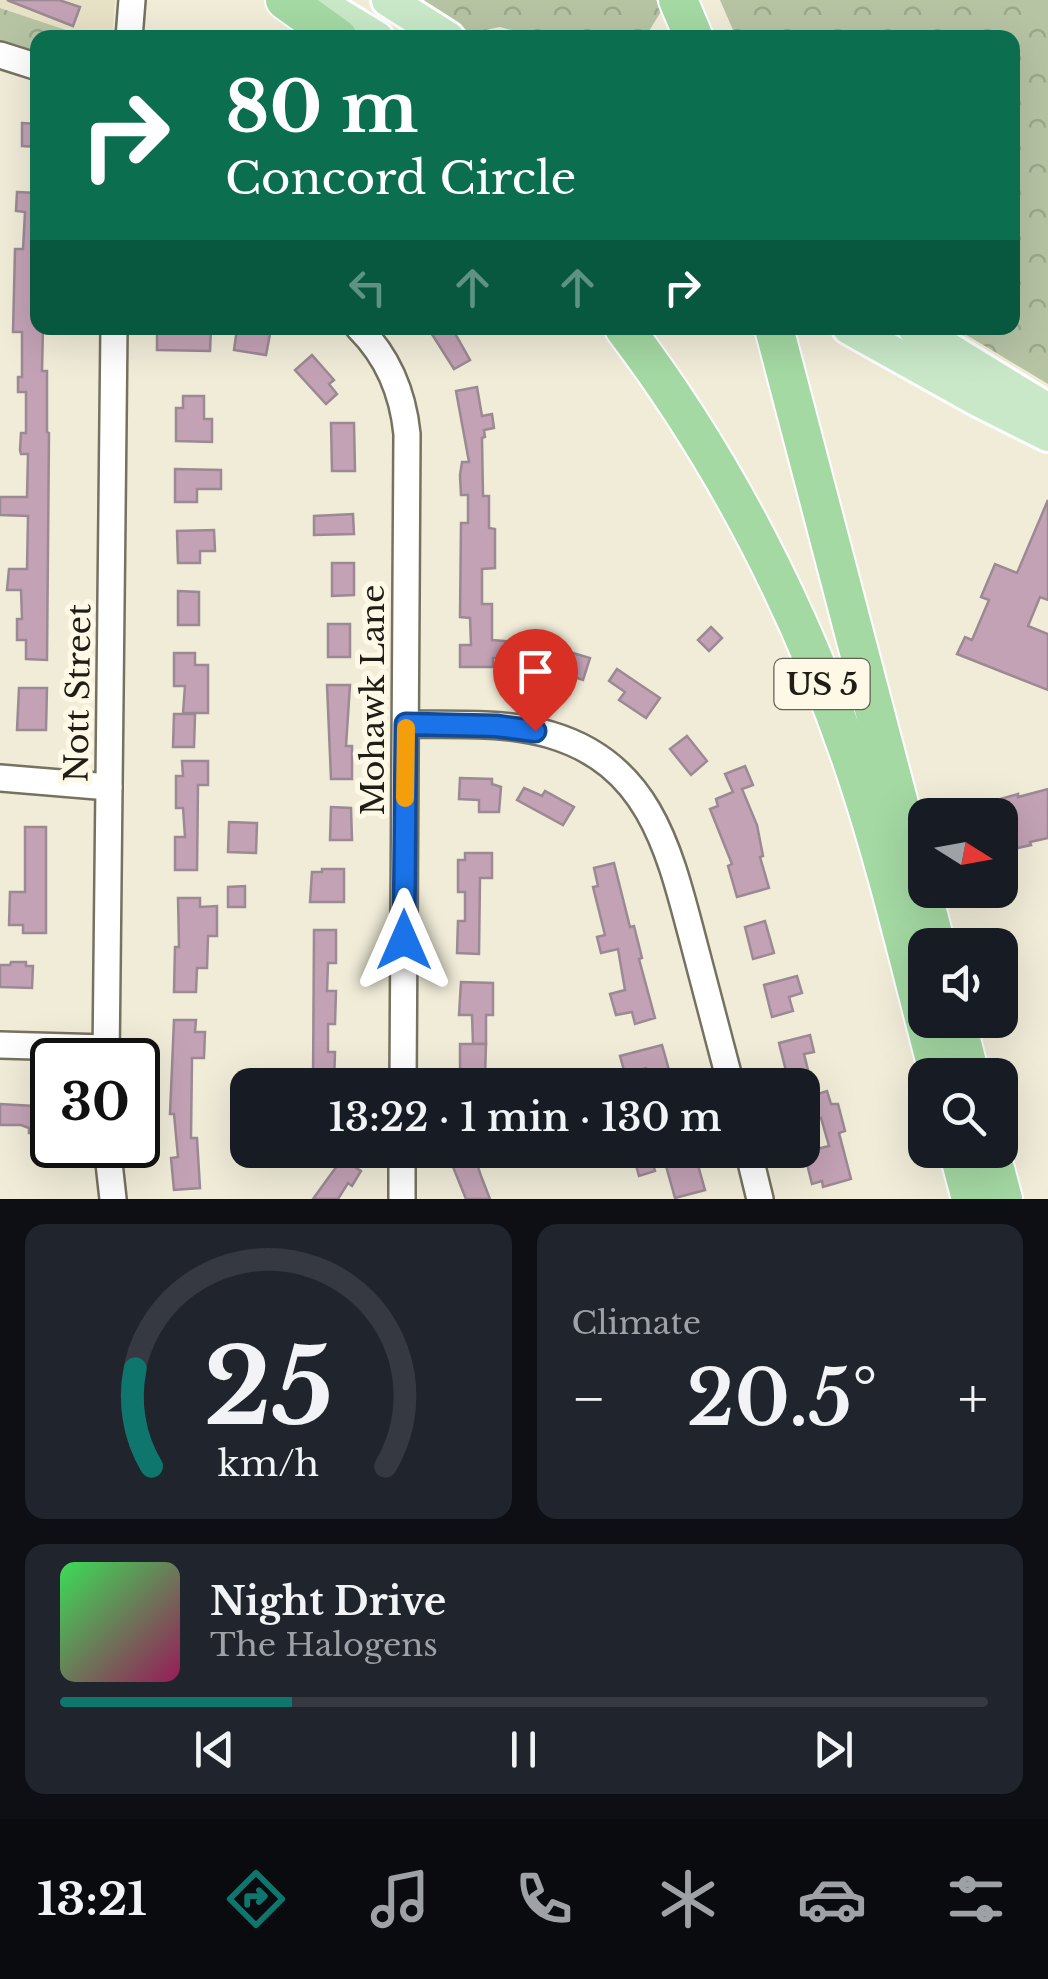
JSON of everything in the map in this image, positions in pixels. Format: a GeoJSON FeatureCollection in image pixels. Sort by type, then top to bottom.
{"type":"FeatureCollection","features":[{"type":"Feature","properties":{"kind":"highway"},"geometry":{"type":"LineString","coordinates":[[285,0],[327,30]]}},
{"type":"Feature","properties":{"kind":"highway"},"geometry":{"type":"LineString","coordinates":[[678,0],[691,30]]}},
{"type":"Feature","properties":{"kind":"highway","name":"US 5"},"geometry":{"type":"LineString","coordinates":[[629,335],[718,470],[764,555],[809,652],[866,804],[933,1058]]}},
{"type":"Feature","properties":{"kind":"highway","name":"US 5"},"geometry":{"type":"LineString","coordinates":[[776,335],[932,928]]}},
{"type":"Feature","properties":{"kind":"highway"},"geometry":{"type":"LineString","coordinates":[[963,1168],[971,1199]]}},
{"type":"Feature","properties":{"kind":"highway"},"geometry":{"type":"LineString","coordinates":[[995,1168],[1003,1199]]}},
{"type":"Feature","properties":{"kind":"main road"},"geometry":{"type":"LineString","coordinates":[[316,0],[363,30]]}},
{"type":"Feature","properties":{"kind":"main road"},"geometry":{"type":"LineString","coordinates":[[388,0],[435,30]]}},
{"type":"Feature","properties":{"kind":"main road"},"geometry":{"type":"LineString","coordinates":[[861,335],[1048,435]]}},
{"type":"Feature","properties":{"kind":"main road"},"geometry":{"type":"LineString","coordinates":[[925,335],[1048,410]]}},
{"type":"Feature","properties":{"kind":"street"},"geometry":{"type":"LineString","coordinates":[[130,30],[132,0]]}},
{"type":"Feature","properties":{"kind":"street"},"geometry":{"type":"LineString","coordinates":[[0,55],[30,64]]}},
{"type":"Feature","properties":{"kind":"street","name":"Nott Street"},"geometry":{"type":"LineString","coordinates":[[106,1038],[114,335]]}},
{"type":"Feature","properties":{"kind":"street","name":"Mohawk Lane"},"geometry":{"type":"LineString","coordinates":[[364,335],[392,376],[407,427],[403,1068]]}},
{"type":"Feature","properties":{"kind":"street"},"geometry":{"type":"LineString","coordinates":[[406,724],[510,727],[546,734],[598,757],[630,786],[654,819],[672,861],[727,1068]]}},
{"type":"Feature","properties":{"kind":"street"},"geometry":{"type":"LineString","coordinates":[[0,778],[109,787]]}},
{"type":"Feature","properties":{"kind":"street"},"geometry":{"type":"LineString","coordinates":[[0,1045],[30,1048]]}},
{"type":"Feature","properties":{"kind":"street"},"geometry":{"type":"LineString","coordinates":[[110,1168],[113,1199]]}},
{"type":"Feature","properties":{"kind":"street"},"geometry":{"type":"LineString","coordinates":[[402,1168],[402,1199]]}},
{"type":"Feature","properties":{"kind":"street"},"geometry":{"type":"LineString","coordinates":[[752,1168],[760,1199]]}},
{"type":"Feature","properties":{"kind":"shaded area"},"geometry":{"type":"Polygon","coordinates":[[[0,0],[115,0],[113,30],[66,30],[0,8],[0,0]]]}},
{"type":"Feature","properties":{"kind":"green space"},"geometry":{"type":"Polygon","coordinates":[[[421,0],[656,0],[662,10],[650,30],[466,30],[421,0]]]}},
{"type":"Feature","properties":{"kind":"green space"},"geometry":{"type":"Polygon","coordinates":[[[720,0],[1048,0],[1048,384],[967,335],[1020,335],[1020,30],[733,30],[720,0]]]}},
{"type":"Feature","properties":{"kind":"green space"},"geometry":{"type":"Polygon","coordinates":[[[0,8],[66,30],[30,30],[30,52],[0,42],[0,8]]]}},
{"type":"Feature","properties":{"kind":"building"},"geometry":{"type":"Polygon","coordinates":[[[7,0],[59,0],[80,7],[73,26],[7,0]]]}},
{"type":"Feature","properties":{"kind":"building"},"geometry":{"type":"Polygon","coordinates":[[[22,123],[30,124],[30,146],[22,146],[22,123]]]}},
{"type":"Feature","properties":{"kind":"building"},"geometry":{"type":"Polygon","coordinates":[[[17,192],[30,193],[30,335],[43,335],[42,371],[47,371],[47,660],[26,659],[26,640],[17,640],[17,619],[22,619],[21,590],[7,590],[9,569],[27,569],[28,516],[0,515],[0,497],[27,497],[28,454],[21,454],[20,450],[21,433],[26,433],[26,392],[18,392],[22,332],[13,332],[15,249],[23,249],[25,212],[16,211],[17,192]]]}},
{"type":"Feature","properties":{"kind":"building"},"geometry":{"type":"Polygon","coordinates":[[[157,335],[211,335],[210,351],[157,350],[157,335]]]}},
{"type":"Feature","properties":{"kind":"building"},"geometry":{"type":"Polygon","coordinates":[[[236,335],[270,335],[266,355],[234,350],[236,335]]]}},
{"type":"Feature","properties":{"kind":"building"},"geometry":{"type":"Polygon","coordinates":[[[432,335],[456,335],[470,360],[454,369],[432,335]]]}},
{"type":"Feature","properties":{"kind":"building"},"geometry":{"type":"Polygon","coordinates":[[[312,355],[334,380],[329,384],[337,394],[326,404],[295,370],[312,355]]]}},
{"type":"Feature","properties":{"kind":"building"},"geometry":{"type":"Polygon","coordinates":[[[477,387],[482,416],[492,414],[494,428],[484,430],[482,438],[483,496],[489,496],[489,528],[495,529],[495,568],[482,569],[482,604],[492,604],[492,640],[543,644],[590,658],[583,680],[552,670],[554,663],[526,658],[493,658],[493,667],[460,667],[460,645],[471,645],[470,618],[460,617],[461,523],[468,523],[468,495],[461,495],[460,475],[462,462],[469,462],[456,391],[477,387]]]}},
{"type":"Feature","properties":{"kind":"building"},"geometry":{"type":"Polygon","coordinates":[[[183,396],[204,396],[204,419],[212,419],[212,442],[176,441],[176,408],[183,408],[183,396]]]}},
{"type":"Feature","properties":{"kind":"building"},"geometry":{"type":"Polygon","coordinates":[[[331,423],[354,423],[355,471],[332,471],[331,423]]]}},
{"type":"Feature","properties":{"kind":"building"},"geometry":{"type":"Polygon","coordinates":[[[175,469],[221,470],[221,489],[197,489],[197,502],[175,502],[175,469]]]}},
{"type":"Feature","properties":{"kind":"building"},"geometry":{"type":"Polygon","coordinates":[[[1048,500],[1048,600],[1040,597],[1028,626],[1048,634],[1048,690],[957,654],[965,637],[972,640],[989,600],[981,597],[995,564],[1017,573],[1048,500]]]}},
{"type":"Feature","properties":{"kind":"building"},"geometry":{"type":"Polygon","coordinates":[[[353,514],[354,534],[314,535],[314,516],[353,514]]]}},
{"type":"Feature","properties":{"kind":"building"},"geometry":{"type":"Polygon","coordinates":[[[214,530],[215,551],[200,551],[200,563],[178,563],[177,531],[214,530]]]}},
{"type":"Feature","properties":{"kind":"building"},"geometry":{"type":"Polygon","coordinates":[[[332,563],[354,563],[354,595],[332,596],[332,563]]]}},
{"type":"Feature","properties":{"kind":"building"},"geometry":{"type":"Polygon","coordinates":[[[178,591],[199,592],[199,625],[178,625],[178,591]]]}},
{"type":"Feature","properties":{"kind":"building"},"geometry":{"type":"Polygon","coordinates":[[[328,624],[350,624],[350,657],[328,657],[328,624]]]}},
{"type":"Feature","properties":{"kind":"building"},"geometry":{"type":"Polygon","coordinates":[[[711,627],[722,638],[709,651],[698,640],[711,627]]]}},
{"type":"Feature","properties":{"kind":"building"},"geometry":{"type":"Polygon","coordinates":[[[174,653],[195,653],[195,665],[208,665],[208,713],[183,713],[185,686],[174,686],[174,653]]]}},
{"type":"Feature","properties":{"kind":"building"},"geometry":{"type":"Polygon","coordinates":[[[617,669],[660,698],[646,718],[619,700],[625,692],[609,681],[617,669]]]}},
{"type":"Feature","properties":{"kind":"building"},"geometry":{"type":"Polygon","coordinates":[[[327,685],[350,685],[346,746],[352,746],[352,779],[331,779],[327,685]]]}},
{"type":"Feature","properties":{"kind":"building"},"geometry":{"type":"Polygon","coordinates":[[[19,688],[47,688],[46,730],[17,730],[19,688]]]}},
{"type":"Feature","properties":{"kind":"building"},"geometry":{"type":"Polygon","coordinates":[[[174,714],[195,714],[194,747],[173,747],[174,714]]]}},
{"type":"Feature","properties":{"kind":"building"},"geometry":{"type":"Polygon","coordinates":[[[687,736],[707,761],[691,775],[670,749],[687,736]]]}},
{"type":"Feature","properties":{"kind":"building"},"geometry":{"type":"Polygon","coordinates":[[[182,761],[208,761],[208,785],[198,785],[197,870],[175,870],[175,837],[185,837],[183,808],[176,808],[176,776],[183,776],[182,761]]]}},
{"type":"Feature","properties":{"kind":"building"},"geometry":{"type":"Polygon","coordinates":[[[745,766],[753,785],[742,789],[757,825],[763,856],[760,857],[769,888],[737,897],[728,866],[732,864],[710,809],[718,806],[716,799],[733,792],[725,774],[745,766]]]}},
{"type":"Feature","properties":{"kind":"building"},"geometry":{"type":"Polygon","coordinates":[[[460,778],[492,779],[492,784],[501,787],[499,812],[479,812],[479,800],[459,799],[460,778]]]}},
{"type":"Feature","properties":{"kind":"building"},"geometry":{"type":"Polygon","coordinates":[[[524,788],[542,796],[545,791],[574,807],[563,825],[517,800],[524,788]]]}},
{"type":"Feature","properties":{"kind":"building"},"geometry":{"type":"Polygon","coordinates":[[[1048,789],[1048,838],[1018,848],[1018,798],[1004,798],[1048,789]]]}},
{"type":"Feature","properties":{"kind":"building"},"geometry":{"type":"Polygon","coordinates":[[[331,807],[351,808],[352,840],[330,840],[331,807]]]}},
{"type":"Feature","properties":{"kind":"building"},"geometry":{"type":"Polygon","coordinates":[[[229,822],[257,823],[256,853],[228,852],[229,822]]]}},
{"type":"Feature","properties":{"kind":"building"},"geometry":{"type":"Polygon","coordinates":[[[25,827],[46,827],[46,933],[23,933],[23,925],[9,925],[10,892],[25,892],[25,827]]]}},
{"type":"Feature","properties":{"kind":"building"},"geometry":{"type":"Polygon","coordinates":[[[465,853],[492,853],[492,878],[480,878],[479,954],[457,953],[458,921],[465,921],[465,892],[458,892],[458,860],[465,860],[465,853]]]}},
{"type":"Feature","properties":{"kind":"building"},"geometry":{"type":"Polygon","coordinates":[[[614,863],[630,927],[634,926],[655,1018],[635,1024],[632,1012],[616,1015],[610,994],[625,990],[618,949],[601,953],[597,937],[605,935],[593,887],[598,886],[594,868],[614,863]]]}},
{"type":"Feature","properties":{"kind":"building"},"geometry":{"type":"Polygon","coordinates":[[[344,869],[344,902],[310,902],[312,872],[344,869]]]}},
{"type":"Feature","properties":{"kind":"building"},"geometry":{"type":"Polygon","coordinates":[[[245,886],[245,907],[228,907],[228,887],[245,886]]]}},
{"type":"Feature","properties":{"kind":"building"},"geometry":{"type":"Polygon","coordinates":[[[178,898],[200,898],[200,907],[217,906],[217,936],[208,936],[207,968],[197,968],[196,992],[174,992],[175,947],[179,947],[178,898]]]}},
{"type":"Feature","properties":{"kind":"building"},"geometry":{"type":"Polygon","coordinates":[[[765,921],[774,953],[753,959],[745,927],[765,921]]]}},
{"type":"Feature","properties":{"kind":"building"},"geometry":{"type":"Polygon","coordinates":[[[314,930],[336,930],[336,963],[328,963],[327,991],[336,991],[335,1024],[328,1024],[328,1052],[335,1052],[335,1068],[313,1068],[314,930]]]}},
{"type":"Feature","properties":{"kind":"building"},"geometry":{"type":"Polygon","coordinates":[[[11,962],[33,966],[32,988],[0,987],[0,965],[11,962]]]}},
{"type":"Feature","properties":{"kind":"building"},"geometry":{"type":"Polygon","coordinates":[[[797,976],[802,993],[789,997],[793,1011],[772,1017],[764,985],[797,976]]]}},
{"type":"Feature","properties":{"kind":"building"},"geometry":{"type":"Polygon","coordinates":[[[461,982],[493,983],[493,1015],[486,1015],[486,1044],[473,1044],[472,1015],[459,1015],[461,982]]]}},
{"type":"Feature","properties":{"kind":"building"},"geometry":{"type":"Polygon","coordinates":[[[174,1020],[196,1020],[195,1032],[205,1032],[204,1058],[192,1058],[191,1138],[197,1138],[200,1188],[174,1190],[171,1158],[178,1157],[174,1114],[170,1114],[174,1020]]]}},
{"type":"Feature","properties":{"kind":"building"},"geometry":{"type":"Polygon","coordinates":[[[810,1035],[814,1052],[804,1054],[808,1068],[785,1068],[779,1043],[810,1035]]]}},
{"type":"Feature","properties":{"kind":"building"},"geometry":{"type":"Polygon","coordinates":[[[460,1044],[486,1044],[485,1068],[460,1068],[460,1044]]]}},
{"type":"Feature","properties":{"kind":"building"},"geometry":{"type":"Polygon","coordinates":[[[662,1045],[668,1068],[623,1068],[620,1056],[662,1045]]]}},
{"type":"Feature","properties":{"kind":"building"},"geometry":{"type":"Polygon","coordinates":[[[827,1091],[831,1104],[838,1104],[845,1131],[839,1133],[851,1179],[823,1187],[822,1181],[812,1184],[808,1168],[820,1168],[820,1148],[829,1146],[821,1118],[820,1093],[827,1091]]]}},
{"type":"Feature","properties":{"kind":"building"},"geometry":{"type":"Polygon","coordinates":[[[0,1104],[30,1106],[30,1133],[29,1128],[21,1125],[0,1125],[0,1104]]]}},
{"type":"Feature","properties":{"kind":"building"},"geometry":{"type":"Polygon","coordinates":[[[335,1168],[361,1171],[338,1199],[313,1199],[335,1168]]]}},
{"type":"Feature","properties":{"kind":"building"},"geometry":{"type":"Polygon","coordinates":[[[453,1168],[479,1168],[490,1199],[466,1199],[453,1168]]]}},
{"type":"Feature","properties":{"kind":"building"},"geometry":{"type":"Polygon","coordinates":[[[637,1168],[654,1168],[655,1171],[639,1176],[637,1168]]]}},
{"type":"Feature","properties":{"kind":"building"},"geometry":{"type":"Polygon","coordinates":[[[667,1168],[699,1168],[705,1190],[675,1198],[667,1168]]]}},
{"type":"Feature","properties":{"kind":"slow traffic"},"geometry":{"type":"LineString","coordinates":[[405,798],[406,728]]}},
{"type":"Feature","properties":{"kind":"route"},"geometry":{"type":"LineString","coordinates":[[404,940],[406,724],[535,731]]}}]}
